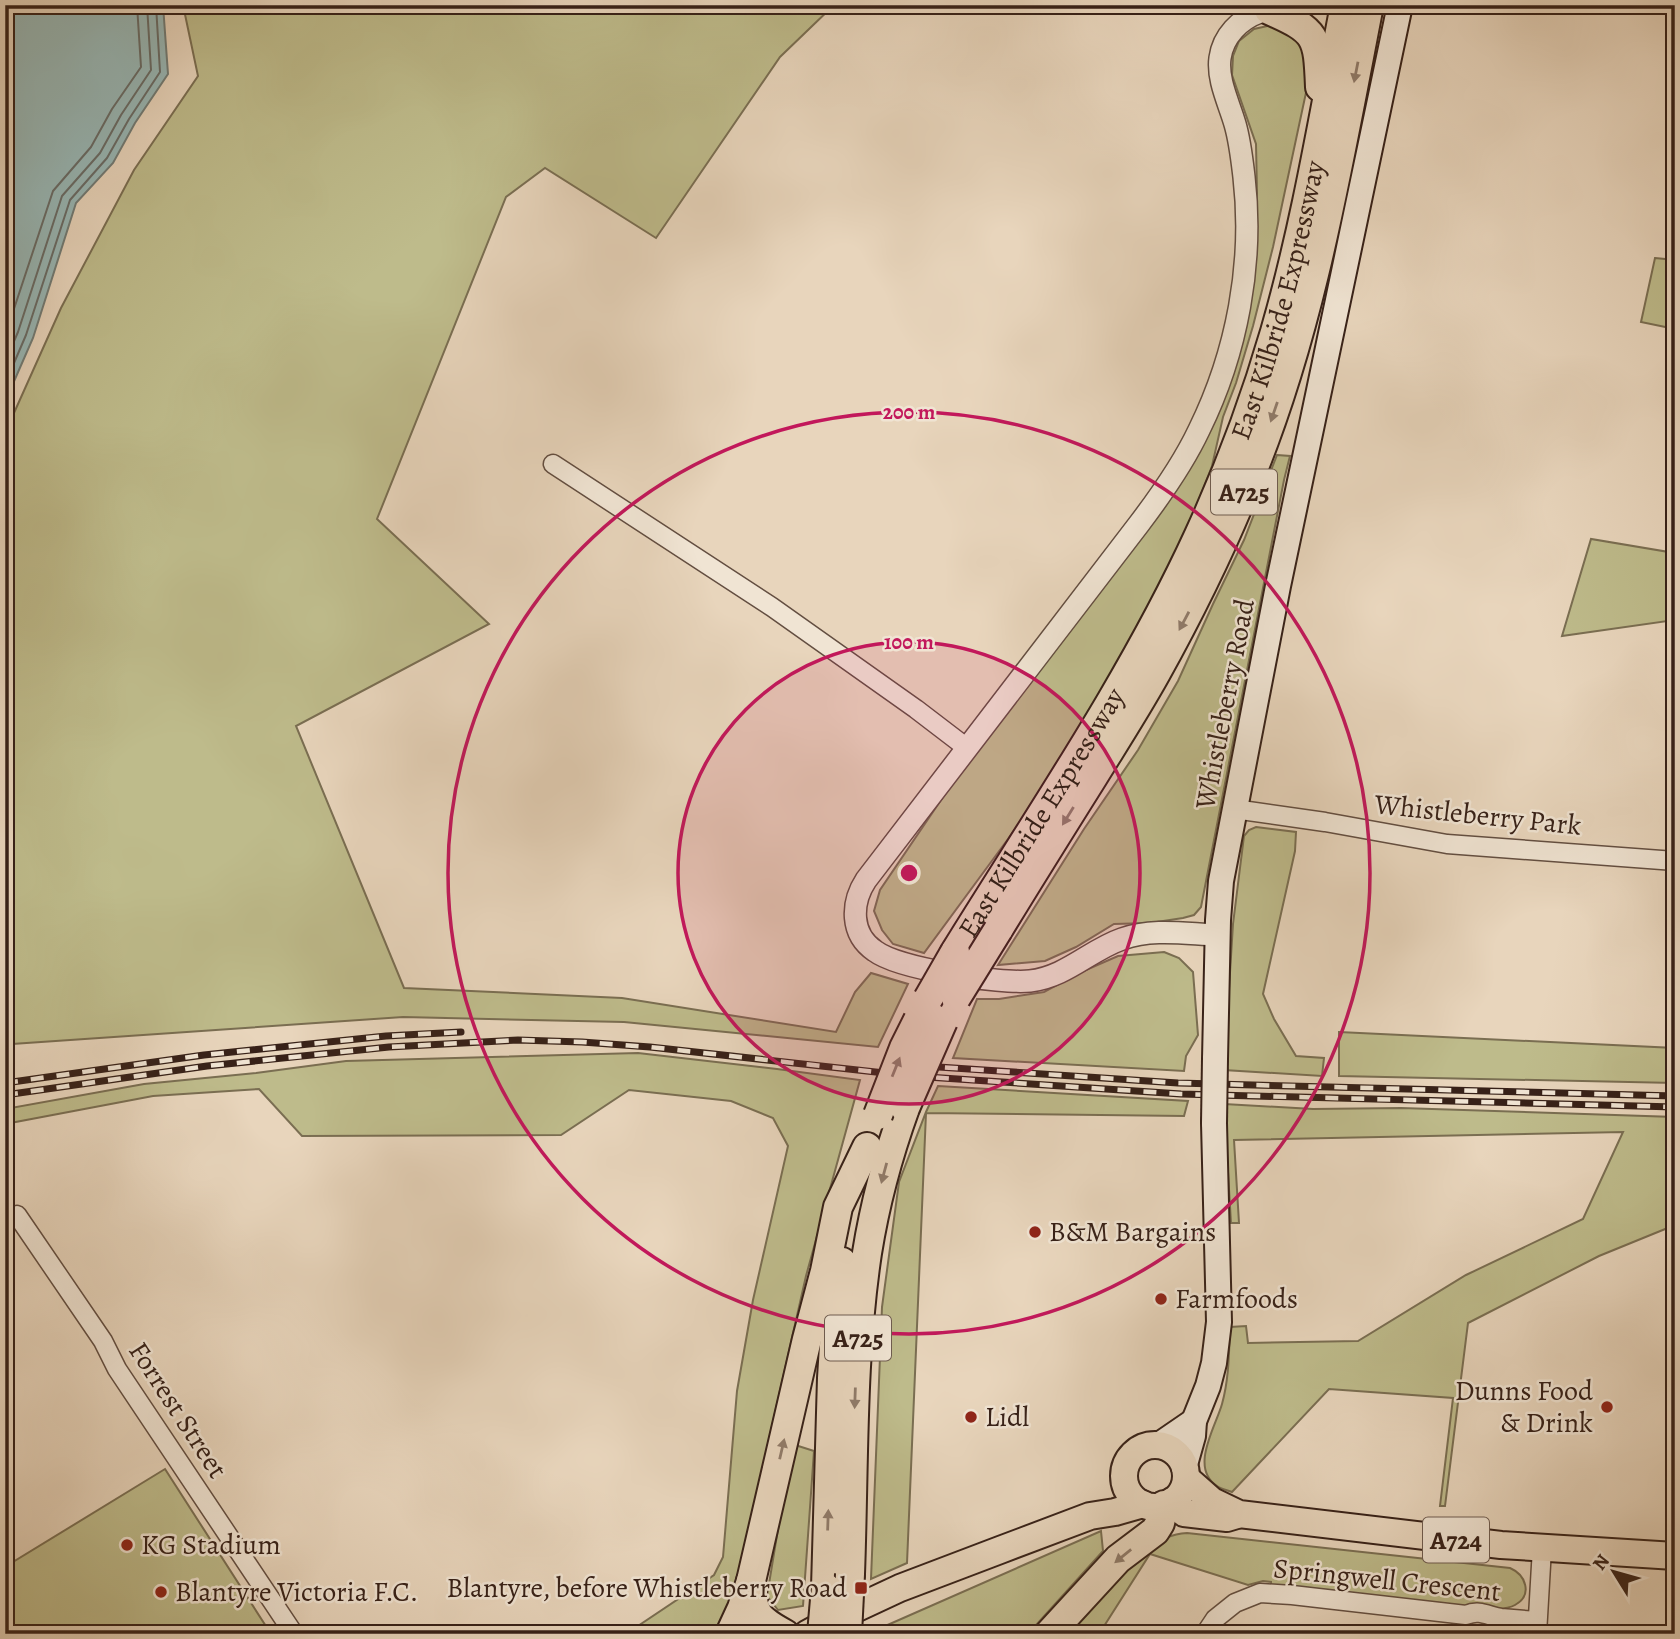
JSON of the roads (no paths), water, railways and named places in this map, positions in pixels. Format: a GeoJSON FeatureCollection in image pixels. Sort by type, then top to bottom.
{"type":"FeatureCollection","features":[{"type":"Feature","properties":{"kind":"highway","name":"East Kilbride Expressway"},"geometry":{"type":"LineString","coordinates":[[937,1010],[956,952],[1127,674],[1200,534],[1232,455],[1275,333],[1295,256],[1345,5]]}},
{"type":"Feature","properties":{"kind":"highway","name":"East Kilbride Expressway"},"geometry":{"type":"LineString","coordinates":[[822,1634],[836,1313],[846,1238],[867,1147],[904,1048],[937,1010],[998,930],[1155,674],[1223,541],[1251,475],[1286,377],[1309,297],[1325,232],[1369,5]]}},
{"type":"Feature","properties":{"kind":"highway"},"geometry":{"type":"LineString","coordinates":[[1274,9],[1299,24],[1312,37],[1319,54],[1320,87],[1325,109]]}},
{"type":"Feature","properties":{"kind":"highway","name":"A725"},"geometry":{"type":"LineString","coordinates":[[847,1634],[862,1289],[880,1186],[937,1010]]}},
{"type":"Feature","properties":{"kind":"highway","name":"A725"},"geometry":{"type":"LineString","coordinates":[[730,1634],[751,1581],[838,1207],[867,1147]]}},
{"type":"Feature","properties":{"kind":"highway"},"geometry":{"type":"LineString","coordinates":[[1049,1634],[1118,1559],[1155,1531],[1160,1523],[1160,1503]]}},
{"type":"Feature","properties":{"kind":"highway","name":"A725"},"geometry":{"type":"LineString","coordinates":[[751,1581],[751,1599],[757,1613],[769,1625],[785,1634]]}},
{"type":"Feature","properties":{"kind":"main road","name":"Whistleberry Road"},"geometry":{"type":"LineString","coordinates":[[1185,1473],[1194,1421],[1212,1372],[1219,1322],[1214,1123],[1217,935],[1221,881],[1281,573],[1400,5]]}},
{"type":"Feature","properties":{"kind":"main road"},"geometry":{"type":"LineString","coordinates":[[1160,1503],[1131,1495],[1125,1482],[1126,1466],[1131,1456],[1140,1449],[1159,1445],[1194,1421]]}},
{"type":"Feature","properties":{"kind":"main road","name":"A724"},"geometry":{"type":"LineString","coordinates":[[1159,1445],[1175,1452],[1185,1473],[1212,1501],[1239,1514],[1461,1541],[1675,1556]]}},
{"type":"Feature","properties":{"kind":"main road"},"geometry":{"type":"LineString","coordinates":[[807,1634],[900,1588],[1090,1516],[1160,1503],[1181,1491],[1185,1473]]}},
{"type":"Feature","properties":{"kind":"main road"},"geometry":{"type":"LineString","coordinates":[[1090,1516],[1124,1475]]}},
{"type":"Feature","properties":{"kind":"main road","name":"A724"},"geometry":{"type":"LineString","coordinates":[[1160,1503],[1184,1513],[1227,1518],[1239,1514]]}},
{"type":"Feature","properties":{"kind":"street"},"geometry":{"type":"LineString","coordinates":[[1217,935],[1158,932],[1132,936],[1120,939],[1052,976],[1015,982],[947,973],[894,961],[875,951],[864,941],[855,919],[855,904],[862,886],[1156,502],[1199,431],[1219,385],[1231,346],[1244,274],[1245,182],[1236,127],[1221,79],[1220,57],[1231,32],[1242,21],[1274,9]]}},
{"type":"Feature","properties":{"kind":"street"},"geometry":{"type":"LineString","coordinates":[[553,464],[778,611],[967,748]]}},
{"type":"Feature","properties":{"kind":"street","name":"Whistleberry Park"},"geometry":{"type":"LineString","coordinates":[[1234,810],[1325,822],[1447,844],[1675,861]]}},
{"type":"Feature","properties":{"kind":"street","name":"Forrest Street"},"geometry":{"type":"LineString","coordinates":[[17,1215],[103,1340],[117,1369],[294,1634]]}},
{"type":"Feature","properties":{"kind":"street"},"geometry":{"type":"LineString","coordinates":[[1537,1628],[1542,1548]]}},
{"type":"Feature","properties":{"kind":"street","name":"Springwell Crescent"},"geometry":{"type":"LineString","coordinates":[[1205,1634],[1215,1619],[1235,1603],[1260,1593],[1466,1615],[1474,1612],[1487,1613],[1537,1628]]}},
{"type":"Feature","properties":{"kind":"water"},"geometry":{"type":"Polygon","coordinates":[[[5,5],[163,5],[168,74],[135,123],[113,163],[76,203],[33,338],[5,402],[5,5]]]}},
{"type":"Feature","properties":{"kind":"railway"},"geometry":{"type":"LineString","coordinates":[[5,1083],[204,1055],[386,1036],[461,1032]]}},
{"type":"Feature","properties":{"kind":"railway"},"geometry":{"type":"LineString","coordinates":[[5,1095],[207,1066],[389,1047],[518,1040],[650,1047],[912,1076],[1181,1094],[1675,1107]]}},
{"type":"Feature","properties":{"kind":"railway"},"geometry":{"type":"LineString","coordinates":[[893,1064],[1178,1083],[1675,1096]]}},
{"type":"Feature","properties":{"kind":"place","name":"B&M Bargains"},"geometry":{"type":"Point","coordinates":[1035,1232]}},
{"type":"Feature","properties":{"kind":"place","name":"Farmfoods"},"geometry":{"type":"Point","coordinates":[1161,1299]}},
{"type":"Feature","properties":{"kind":"place","name":"Dunns Food & Drink"},"geometry":{"type":"Point","coordinates":[1607,1407]}},
{"type":"Feature","properties":{"kind":"place","name":"Lidl"},"geometry":{"type":"Point","coordinates":[971,1417]}},
{"type":"Feature","properties":{"kind":"place","name":"KG Stadium"},"geometry":{"type":"Point","coordinates":[127,1545]}},
{"type":"Feature","properties":{"kind":"place","name":"Blantyre, before Whistleberry Road"},"geometry":{"type":"Point","coordinates":[861,1588]}},
{"type":"Feature","properties":{"kind":"place","name":"Blantyre Victoria F.C."},"geometry":{"type":"Point","coordinates":[161,1592]}}]}
